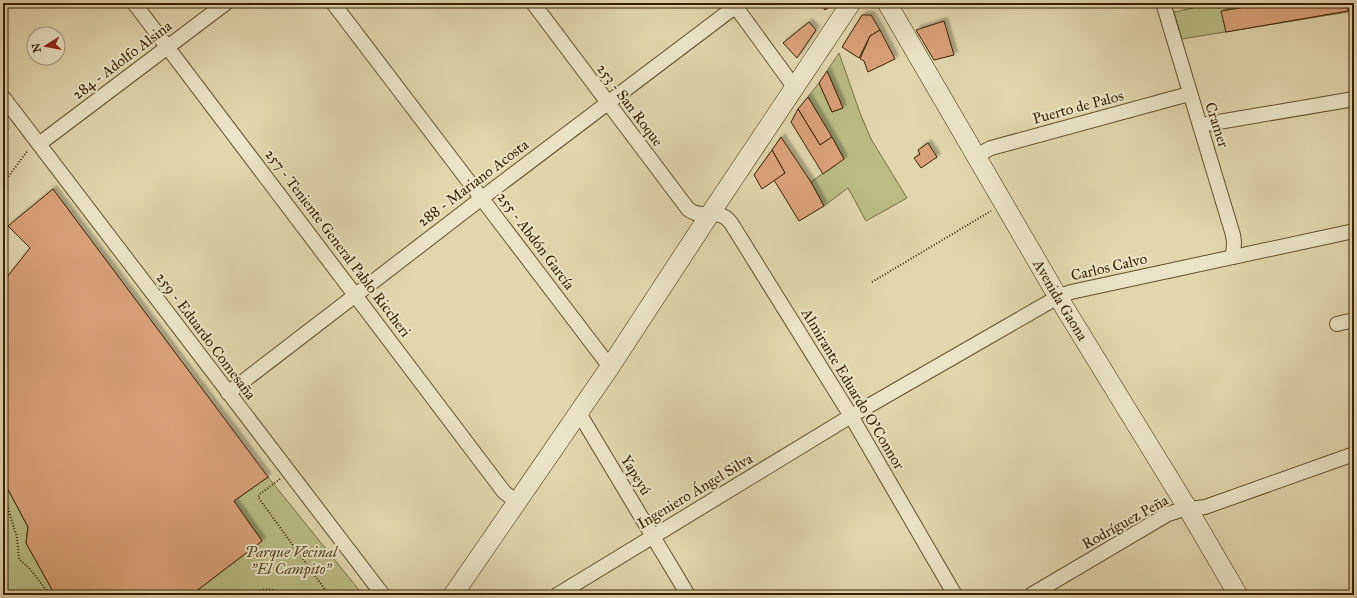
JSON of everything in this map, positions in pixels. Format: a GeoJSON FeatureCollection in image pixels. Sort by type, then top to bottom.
{"type":"FeatureCollection","features":[{"type":"Feature","properties":{"kind":"main road"},"geometry":{"type":"LineString","coordinates":[[457,593],[516,502],[610,367],[851,3]]}},
{"type":"Feature","properties":{"kind":"main road","name":"Avenida Gaona"},"geometry":{"type":"LineString","coordinates":[[887,3],[1058,297],[1188,509],[1236,594]]}},
{"type":"Feature","properties":{"kind":"street","name":"257 - Teniente General Pablo Riccheri"},"geometry":{"type":"LineString","coordinates":[[134,3],[504,492],[516,502]]}},
{"type":"Feature","properties":{"kind":"street","name":"284 - Adolfo Alsina"},"geometry":{"type":"LineString","coordinates":[[39,144],[226,3]]}},
{"type":"Feature","properties":{"kind":"street","name":"255 - Abdón García"},"geometry":{"type":"LineString","coordinates":[[333,3],[610,367]]}},
{"type":"Feature","properties":{"kind":"street","name":"253 - San Roque"},"geometry":{"type":"LineString","coordinates":[[533,3],[688,209],[698,214],[710,214]]}},
{"type":"Feature","properties":{"kind":"street","name":"Cramer"},"geometry":{"type":"LineString","coordinates":[[1163,3],[1189,94],[1233,235],[1233,257]]}},
{"type":"Feature","properties":{"kind":"street","name":"288 - Mariano Acosta"},"geometry":{"type":"LineString","coordinates":[[228,393],[736,4]]}},
{"type":"Feature","properties":{"kind":"street"},"geometry":{"type":"LineString","coordinates":[[736,4],[795,88]]}},
{"type":"Feature","properties":{"kind":"street","name":"Puerto de Palos"},"geometry":{"type":"LineString","coordinates":[[976,156],[992,148],[1189,94]]}},
{"type":"Feature","properties":{"kind":"street","name":"259 - Eduardo Comesaña"},"geometry":{"type":"LineString","coordinates":[[3,97],[383,595]]}},
{"type":"Feature","properties":{"kind":"street"},"geometry":{"type":"LineString","coordinates":[[1200,126],[1354,99]]}},
{"type":"Feature","properties":{"kind":"street","name":"Almirante Eduardo O'Connor"},"geometry":{"type":"LineString","coordinates":[[710,214],[726,216],[731,223],[851,416],[955,595]]}},
{"type":"Feature","properties":{"kind":"street","name":"Carlos Calvo"},"geometry":{"type":"LineString","coordinates":[[851,416],[1058,297],[1071,292],[1354,231]]}},
{"type":"Feature","properties":{"kind":"street"},"geometry":{"type":"LineString","coordinates":[[1337,324],[1354,320]]}},
{"type":"Feature","properties":{"kind":"street","name":"Yapeyú"},"geometry":{"type":"LineString","coordinates":[[579,413],[688,595]]}},
{"type":"Feature","properties":{"kind":"street","name":"Ingeniero Ángel Silva"},"geometry":{"type":"LineString","coordinates":[[557,595],[851,416]]}},
{"type":"Feature","properties":{"kind":"street","name":"Rodríguez Peña"},"geometry":{"type":"LineString","coordinates":[[1031,595],[1168,514],[1181,510],[1205,507],[1354,454]]}},
{"type":"Feature","properties":{"kind":"path"},"geometry":{"type":"LineString","coordinates":[[3,184],[29,148],[39,144]]}},
{"type":"Feature","properties":{"kind":"path"},"geometry":{"type":"LineString","coordinates":[[872,282],[994,209]]}},
{"type":"Feature","properties":{"kind":"path"},"geometry":{"type":"LineString","coordinates":[[289,473],[258,497],[329,595]]}},
{"type":"Feature","properties":{"kind":"path"},"geometry":{"type":"LineString","coordinates":[[3,491],[17,538],[19,559],[30,569],[50,595]]}},
{"type":"Feature","properties":{"kind":"path"},"geometry":{"type":"LineString","coordinates":[[246,595],[267,588],[287,595]]}},
{"type":"Feature","properties":{"kind":"green space"},"geometry":{"type":"Polygon","coordinates":[[[1207,3],[1354,3],[1354,11],[1182,39],[1174,12],[1207,5],[1207,3]]]}},
{"type":"Feature","properties":{"kind":"green space"},"geometry":{"type":"Polygon","coordinates":[[[839,53],[860,113],[871,139],[907,198],[866,221],[848,188],[824,206],[811,182],[844,158],[808,97],[819,83],[832,112],[843,108],[827,71],[839,53]]]}},
{"type":"Feature","properties":{"kind":"green space","name":"Parque Vecinal \"El Campito\""},"geometry":{"type":"Polygon","coordinates":[[[268,477],[363,595],[191,595],[262,541],[234,501],[268,477]]]}},
{"type":"Feature","properties":{"kind":"green space"},"geometry":{"type":"Polygon","coordinates":[[[3,480],[28,527],[26,543],[55,595],[3,595],[3,480]]]}},
{"type":"Feature","properties":{"kind":"building"},"geometry":{"type":"Polygon","coordinates":[[[820,3],[835,3],[825,10],[820,3]]]}},
{"type":"Feature","properties":{"kind":"building"},"geometry":{"type":"Polygon","coordinates":[[[1269,3],[1347,3],[1348,11],[1226,32],[1221,11],[1269,3]]]}},
{"type":"Feature","properties":{"kind":"building"},"geometry":{"type":"Polygon","coordinates":[[[862,15],[871,15],[880,30],[870,36],[859,58],[842,47],[862,15]]]}},
{"type":"Feature","properties":{"kind":"building"},"geometry":{"type":"Polygon","coordinates":[[[944,21],[954,55],[934,60],[916,30],[944,21]]]}},
{"type":"Feature","properties":{"kind":"building"},"geometry":{"type":"Polygon","coordinates":[[[809,22],[816,30],[797,58],[783,43],[809,22]]]}},
{"type":"Feature","properties":{"kind":"building"},"geometry":{"type":"Polygon","coordinates":[[[880,30],[895,59],[868,72],[864,61],[860,59],[870,36],[880,30]]]}},
{"type":"Feature","properties":{"kind":"building"},"geometry":{"type":"Polygon","coordinates":[[[827,71],[843,108],[832,112],[819,83],[827,71]]]}},
{"type":"Feature","properties":{"kind":"building"},"geometry":{"type":"Polygon","coordinates":[[[808,97],[832,137],[820,145],[798,109],[808,97]]]}},
{"type":"Feature","properties":{"kind":"building"},"geometry":{"type":"Polygon","coordinates":[[[798,109],[820,145],[832,137],[844,159],[823,174],[791,122],[798,109]]]}},
{"type":"Feature","properties":{"kind":"building"},"geometry":{"type":"Polygon","coordinates":[[[781,137],[811,182],[824,206],[799,221],[774,180],[785,173],[772,150],[781,137]]]}},
{"type":"Feature","properties":{"kind":"building"},"geometry":{"type":"Polygon","coordinates":[[[928,143],[937,157],[921,168],[914,158],[920,154],[918,150],[928,143]]]}},
{"type":"Feature","properties":{"kind":"building"},"geometry":{"type":"Polygon","coordinates":[[[772,150],[785,173],[762,189],[754,175],[772,150]]]}},
{"type":"Feature","properties":{"kind":"building"},"geometry":{"type":"Polygon","coordinates":[[[53,189],[268,477],[234,501],[262,541],[191,595],[55,595],[26,543],[28,527],[3,480],[3,282],[30,248],[8,226],[53,189]]]}}]}
